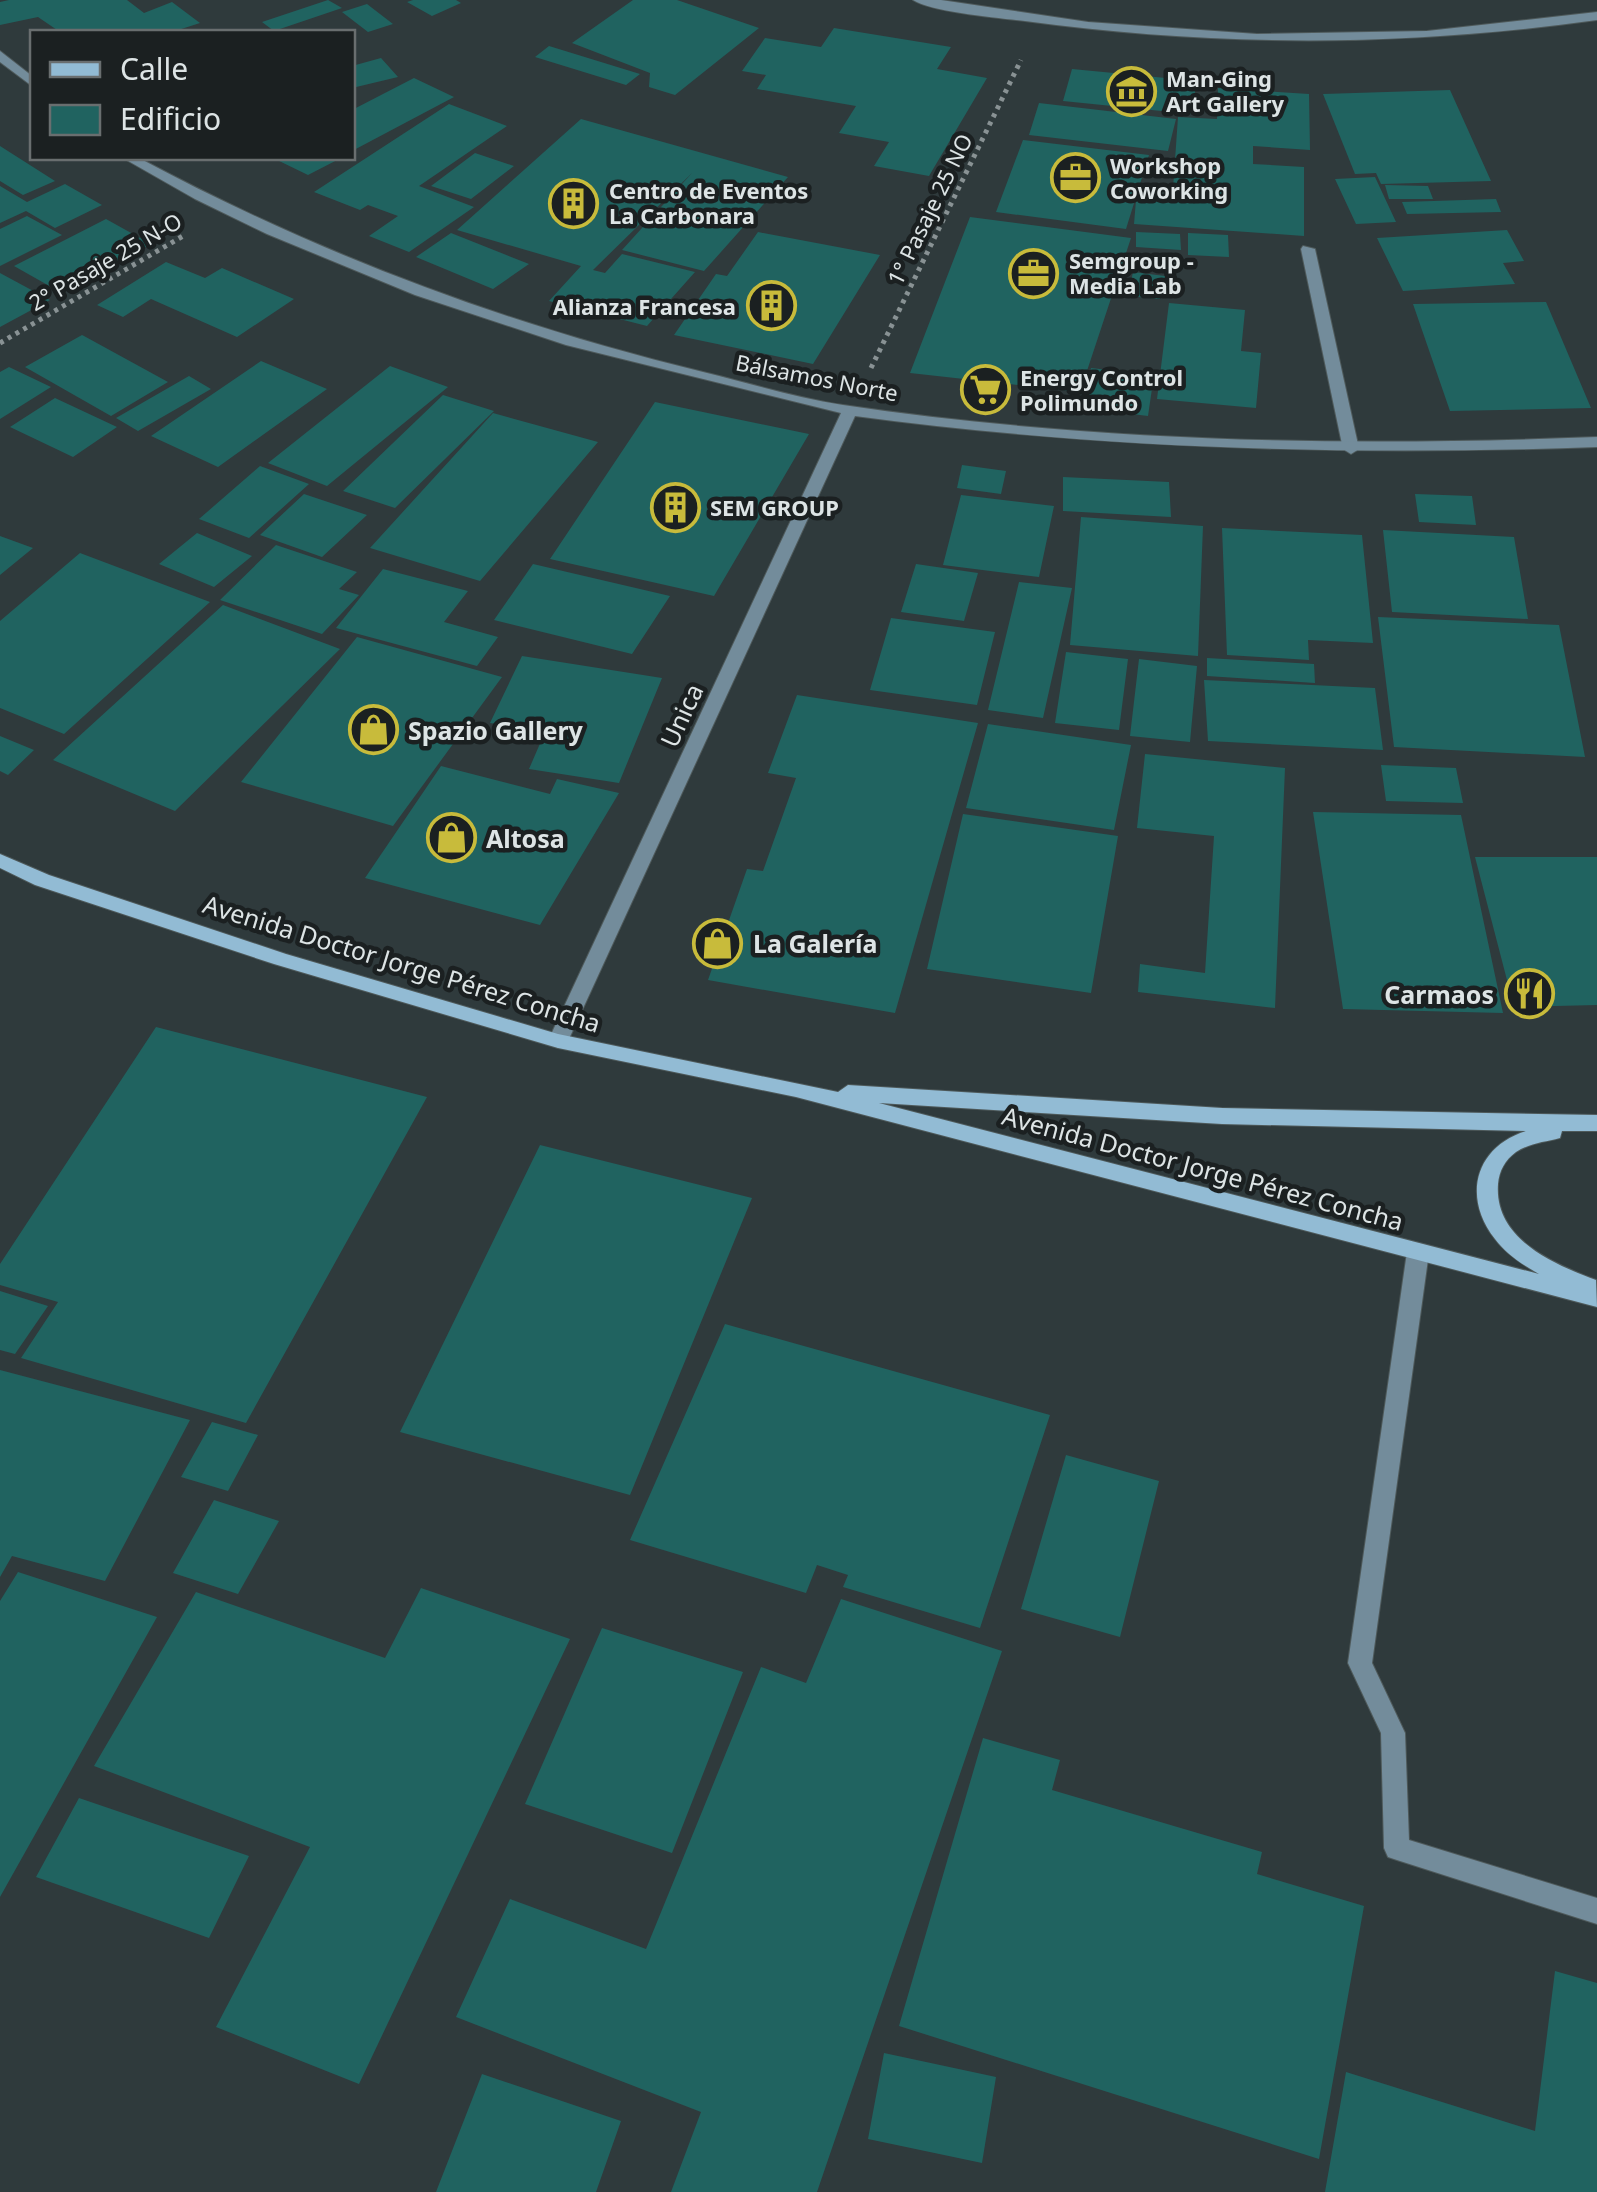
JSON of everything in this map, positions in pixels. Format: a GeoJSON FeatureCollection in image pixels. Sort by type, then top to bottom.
{"type":"FeatureCollection","features":[{"type":"Feature","properties":{"kind":"street"},"geometry":{"type":"LineString","coordinates":[[918,0],[1039,23],[1198,38],[1360,40],[1514,30],[1597,16]]}},
{"type":"Feature","properties":{"kind":"street"},"geometry":{"type":"LineString","coordinates":[[0,54],[30,80]]}},
{"type":"Feature","properties":{"kind":"street","name":"Bálsamos Norte"},"geometry":{"type":"LineString","coordinates":[[134,160],[228,210],[358,268],[506,322],[671,370],[850,410],[1045,433],[1244,447],[1351,449],[1597,442]]}},
{"type":"Feature","properties":{"kind":"street"},"geometry":{"type":"LineString","coordinates":[[1308,249],[1351,449]]}},
{"type":"Feature","properties":{"kind":"street","name":"Unica"},"geometry":{"type":"LineString","coordinates":[[558,1041],[850,410]]}},
{"type":"Feature","properties":{"kind":"street","name":"Avenida Doctor Jorge Pérez Concha"},"geometry":{"type":"LineString","coordinates":[[0,860],[42,880],[263,953],[558,1041],[796,1089],[1597,1298]]}},
{"type":"Feature","properties":{"kind":"street","name":"Avenida Doctor Jorge Pérez Concha"},"geometry":{"type":"LineString","coordinates":[[796,1089],[1060,1110],[1308,1121],[1596,1124]]}},
{"type":"Feature","properties":{"kind":"street"},"geometry":{"type":"LineString","coordinates":[[1596,1124],[1533,1136],[1502,1150],[1490,1169],[1488,1200],[1502,1235],[1526,1256],[1597,1289]]}},
{"type":"Feature","properties":{"kind":"street"},"geometry":{"type":"LineString","coordinates":[[1418,1252],[1360,1664],[1392,1733],[1397,1848],[1597,1911]]}},
{"type":"Feature","properties":{"kind":"path","name":"1° Pasaje 25 NO"},"geometry":{"type":"LineString","coordinates":[[850,410],[1039,23]]}},
{"type":"Feature","properties":{"kind":"path","name":"2° Pasaje 25 N-O"},"geometry":{"type":"LineString","coordinates":[[0,343],[228,210]]}},
{"type":"Feature","properties":{"kind":"building"},"geometry":{"type":"Polygon","coordinates":[[[127,0],[144,13],[172,2],[200,23],[178,30],[57,30],[38,17],[0,25],[0,2],[127,0]]]}},
{"type":"Feature","properties":{"kind":"building"},"geometry":{"type":"Polygon","coordinates":[[[328,0],[342,8],[277,30],[262,22],[328,0]]]}},
{"type":"Feature","properties":{"kind":"building"},"geometry":{"type":"Polygon","coordinates":[[[633,0],[677,0],[759,28],[675,95],[649,87],[650,73],[572,43],[633,0]]]}},
{"type":"Feature","properties":{"kind":"building"},"geometry":{"type":"Polygon","coordinates":[[[407,2],[461,3],[432,16],[407,2]]]}},
{"type":"Feature","properties":{"kind":"building"},"geometry":{"type":"Polygon","coordinates":[[[367,4],[393,24],[368,32],[342,12],[367,4]]]}},
{"type":"Feature","properties":{"kind":"building"},"geometry":{"type":"Polygon","coordinates":[[[834,28],[951,47],[937,69],[987,78],[929,176],[874,166],[889,142],[839,133],[856,106],[757,89],[766,75],[742,71],[765,38],[821,47],[834,28]]]}},
{"type":"Feature","properties":{"kind":"building"},"geometry":{"type":"Polygon","coordinates":[[[549,46],[640,74],[626,85],[535,57],[549,46]]]}},
{"type":"Feature","properties":{"kind":"building"},"geometry":{"type":"Polygon","coordinates":[[[381,58],[398,77],[355,87],[355,65],[381,58]]]}},
{"type":"Feature","properties":{"kind":"building","name":"Man-Ging Art Gallery"},"geometry":{"type":"Polygon","coordinates":[[[1072,69],[1197,81],[1191,114],[1063,101],[1072,69]]]}},
{"type":"Feature","properties":{"kind":"building"},"geometry":{"type":"Polygon","coordinates":[[[414,78],[454,97],[355,149],[355,108],[414,78]]]}},
{"type":"Feature","properties":{"kind":"building"},"geometry":{"type":"Polygon","coordinates":[[[1218,88],[1309,94],[1310,150],[1253,146],[1253,164],[1304,167],[1304,236],[1134,224],[1136,200],[1172,203],[1178,117],[1217,119],[1218,88]]]}},
{"type":"Feature","properties":{"kind":"building"},"geometry":{"type":"Polygon","coordinates":[[[1450,90],[1491,181],[1381,184],[1376,173],[1355,174],[1323,94],[1450,90]]]}},
{"type":"Feature","properties":{"kind":"building"},"geometry":{"type":"Polygon","coordinates":[[[1039,103],[1176,119],[1168,151],[1029,135],[1039,103]]]}},
{"type":"Feature","properties":{"kind":"building"},"geometry":{"type":"Polygon","coordinates":[[[449,104],[507,126],[419,186],[474,207],[409,252],[369,236],[398,216],[368,205],[360,210],[314,192],[449,104]]]}},
{"type":"Feature","properties":{"kind":"building"},"geometry":{"type":"Polygon","coordinates":[[[581,119],[788,177],[704,271],[622,250],[692,173],[593,270],[605,273],[622,254],[695,272],[647,326],[549,301],[581,266],[457,230],[581,119]]]}},
{"type":"Feature","properties":{"kind":"building","name":"Workshop Coworking"},"geometry":{"type":"Polygon","coordinates":[[[1023,140],[1149,155],[1126,229],[996,212],[1023,140]]]}},
{"type":"Feature","properties":{"kind":"building"},"geometry":{"type":"Polygon","coordinates":[[[0,146],[55,181],[23,195],[0,181],[0,146]]]}},
{"type":"Feature","properties":{"kind":"building"},"geometry":{"type":"Polygon","coordinates":[[[475,153],[514,166],[471,199],[431,186],[475,153]]]}},
{"type":"Feature","properties":{"kind":"building"},"geometry":{"type":"Polygon","coordinates":[[[277,160],[337,160],[308,175],[277,160]]]}},
{"type":"Feature","properties":{"kind":"building"},"geometry":{"type":"Polygon","coordinates":[[[1375,177],[1396,222],[1356,224],[1335,179],[1375,177]]]}},
{"type":"Feature","properties":{"kind":"building"},"geometry":{"type":"Polygon","coordinates":[[[65,184],[102,205],[55,228],[26,211],[0,223],[0,186],[27,202],[65,184]]]}},
{"type":"Feature","properties":{"kind":"building"},"geometry":{"type":"Polygon","coordinates":[[[1385,185],[1428,186],[1433,199],[1389,199],[1385,185]]]}},
{"type":"Feature","properties":{"kind":"building"},"geometry":{"type":"Polygon","coordinates":[[[1496,199],[1501,212],[1407,214],[1402,202],[1496,199]]]}},
{"type":"Feature","properties":{"kind":"building"},"geometry":{"type":"Polygon","coordinates":[[[27,216],[62,235],[0,266],[0,229],[27,216]]]}},
{"type":"Feature","properties":{"kind":"building","name":"Semgroup - Media Lab"},"geometry":{"type":"Polygon","coordinates":[[[970,217],[1131,238],[1080,392],[910,373],[970,217]]]}},
{"type":"Feature","properties":{"kind":"building"},"geometry":{"type":"Polygon","coordinates":[[[106,219],[151,244],[60,292],[14,266],[106,219]]]}},
{"type":"Feature","properties":{"kind":"building"},"geometry":{"type":"Polygon","coordinates":[[[1507,230],[1524,261],[1503,263],[1515,284],[1403,291],[1377,238],[1507,230]]]}},
{"type":"Feature","properties":{"kind":"building","name":"Alianza Francesa"},"geometry":{"type":"Polygon","coordinates":[[[758,232],[880,255],[813,364],[674,335],[716,274],[727,276],[758,232]]]}},
{"type":"Feature","properties":{"kind":"building"},"geometry":{"type":"Polygon","coordinates":[[[1136,232],[1180,234],[1181,250],[1136,247],[1136,232]]]}},
{"type":"Feature","properties":{"kind":"building"},"geometry":{"type":"Polygon","coordinates":[[[451,233],[529,264],[493,289],[416,257],[451,233]]]}},
{"type":"Feature","properties":{"kind":"building"},"geometry":{"type":"Polygon","coordinates":[[[1188,233],[1228,235],[1229,257],[1188,255],[1188,233]]]}},
{"type":"Feature","properties":{"kind":"building"},"geometry":{"type":"Polygon","coordinates":[[[166,262],[205,278],[222,268],[294,299],[237,337],[151,299],[123,317],[97,305],[166,262]]]}},
{"type":"Feature","properties":{"kind":"building"},"geometry":{"type":"Polygon","coordinates":[[[1133,272],[1165,276],[1160,299],[1128,296],[1133,272]]]}},
{"type":"Feature","properties":{"kind":"building"},"geometry":{"type":"Polygon","coordinates":[[[0,273],[50,300],[0,327],[0,273]]]}},
{"type":"Feature","properties":{"kind":"building"},"geometry":{"type":"Polygon","coordinates":[[[1546,302],[1591,408],[1450,411],[1413,304],[1546,302]]]}},
{"type":"Feature","properties":{"kind":"building"},"geometry":{"type":"Polygon","coordinates":[[[1169,303],[1245,310],[1241,351],[1261,353],[1256,408],[1157,399],[1169,303]]]}},
{"type":"Feature","properties":{"kind":"building"},"geometry":{"type":"Polygon","coordinates":[[[82,335],[168,382],[111,416],[25,367],[82,335]]]}},
{"type":"Feature","properties":{"kind":"building"},"geometry":{"type":"Polygon","coordinates":[[[261,361],[327,389],[218,467],[151,436],[261,361]]]}},
{"type":"Feature","properties":{"kind":"building"},"geometry":{"type":"Polygon","coordinates":[[[390,366],[448,387],[327,486],[268,463],[390,366]]]}},
{"type":"Feature","properties":{"kind":"building"},"geometry":{"type":"Polygon","coordinates":[[[9,367],[51,387],[0,419],[0,372],[9,367]]]}},
{"type":"Feature","properties":{"kind":"building"},"geometry":{"type":"Polygon","coordinates":[[[1091,368],[1154,375],[1148,416],[1083,408],[1091,368]]]}},
{"type":"Feature","properties":{"kind":"building"},"geometry":{"type":"Polygon","coordinates":[[[189,376],[211,389],[138,431],[116,418],[189,376]]]}},
{"type":"Feature","properties":{"kind":"building"},"geometry":{"type":"Polygon","coordinates":[[[443,395],[494,411],[395,508],[343,491],[443,395]]]}},
{"type":"Feature","properties":{"kind":"building"},"geometry":{"type":"Polygon","coordinates":[[[55,398],[117,427],[73,457],[10,427],[55,398]]]}},
{"type":"Feature","properties":{"kind":"building","name":"SEM GROUP"},"geometry":{"type":"Polygon","coordinates":[[[655,402],[809,434],[714,596],[550,559],[655,402]]]}},
{"type":"Feature","properties":{"kind":"building"},"geometry":{"type":"Polygon","coordinates":[[[493,413],[598,442],[480,581],[370,548],[493,413]]]}},
{"type":"Feature","properties":{"kind":"building"},"geometry":{"type":"Polygon","coordinates":[[[962,465],[1006,471],[1001,494],[957,488],[962,465]]]}},
{"type":"Feature","properties":{"kind":"building"},"geometry":{"type":"Polygon","coordinates":[[[260,466],[309,484],[249,538],[199,519],[260,466]]]}},
{"type":"Feature","properties":{"kind":"building"},"geometry":{"type":"Polygon","coordinates":[[[1063,477],[1169,482],[1171,517],[1063,511],[1063,477]]]}},
{"type":"Feature","properties":{"kind":"building"},"geometry":{"type":"Polygon","coordinates":[[[304,494],[367,515],[322,557],[260,535],[304,494]]]}},
{"type":"Feature","properties":{"kind":"building"},"geometry":{"type":"Polygon","coordinates":[[[1415,494],[1472,496],[1476,525],[1419,522],[1415,494]]]}},
{"type":"Feature","properties":{"kind":"building"},"geometry":{"type":"Polygon","coordinates":[[[961,495],[1054,506],[1039,577],[943,565],[961,495]]]}},
{"type":"Feature","properties":{"kind":"building"},"geometry":{"type":"Polygon","coordinates":[[[1081,517],[1203,526],[1198,656],[1070,645],[1081,517]]]}},
{"type":"Feature","properties":{"kind":"building"},"geometry":{"type":"Polygon","coordinates":[[[1222,528],[1362,535],[1373,643],[1308,640],[1309,660],[1227,655],[1222,528]]]}},
{"type":"Feature","properties":{"kind":"building"},"geometry":{"type":"Polygon","coordinates":[[[1383,530],[1514,537],[1528,619],[1392,612],[1383,530]]]}},
{"type":"Feature","properties":{"kind":"building"},"geometry":{"type":"Polygon","coordinates":[[[197,533],[252,556],[214,587],[159,564],[197,533]]]}},
{"type":"Feature","properties":{"kind":"building"},"geometry":{"type":"Polygon","coordinates":[[[0,536],[33,548],[0,575],[0,536]]]}},
{"type":"Feature","properties":{"kind":"building"},"geometry":{"type":"Polygon","coordinates":[[[276,545],[357,572],[339,589],[359,595],[322,634],[220,600],[276,545]]]}},
{"type":"Feature","properties":{"kind":"building"},"geometry":{"type":"Polygon","coordinates":[[[80,553],[210,602],[64,734],[0,708],[0,621],[80,553]]]}},
{"type":"Feature","properties":{"kind":"building"},"geometry":{"type":"Polygon","coordinates":[[[533,564],[670,596],[632,654],[494,620],[533,564]]]}},
{"type":"Feature","properties":{"kind":"building"},"geometry":{"type":"Polygon","coordinates":[[[916,564],[978,573],[964,621],[901,612],[916,564]]]}},
{"type":"Feature","properties":{"kind":"building"},"geometry":{"type":"Polygon","coordinates":[[[383,569],[468,591],[444,622],[498,637],[477,666],[336,628],[383,569]]]}},
{"type":"Feature","properties":{"kind":"building"},"geometry":{"type":"Polygon","coordinates":[[[1019,582],[1072,588],[1043,718],[988,710],[1019,582]]]}},
{"type":"Feature","properties":{"kind":"building"},"geometry":{"type":"Polygon","coordinates":[[[223,605],[340,649],[175,811],[53,760],[223,605]]]}},
{"type":"Feature","properties":{"kind":"building"},"geometry":{"type":"Polygon","coordinates":[[[1378,617],[1559,625],[1585,757],[1394,747],[1378,617]]]}},
{"type":"Feature","properties":{"kind":"building"},"geometry":{"type":"Polygon","coordinates":[[[891,618],[995,632],[977,705],[870,690],[891,618]]]}},
{"type":"Feature","properties":{"kind":"building","name":"Spazio Gallery"},"geometry":{"type":"Polygon","coordinates":[[[357,637],[502,677],[393,826],[241,782],[357,637]]]}},
{"type":"Feature","properties":{"kind":"building"},"geometry":{"type":"Polygon","coordinates":[[[1066,652],[1128,659],[1119,730],[1055,723],[1066,652]]]}},
{"type":"Feature","properties":{"kind":"building"},"geometry":{"type":"Polygon","coordinates":[[[522,656],[662,678],[619,783],[529,769],[545,732],[490,723],[522,656]]]}},
{"type":"Feature","properties":{"kind":"building"},"geometry":{"type":"Polygon","coordinates":[[[1207,658],[1314,664],[1315,683],[1207,676],[1207,658]]]}},
{"type":"Feature","properties":{"kind":"building"},"geometry":{"type":"Polygon","coordinates":[[[1139,659],[1197,666],[1190,742],[1130,736],[1139,659]]]}},
{"type":"Feature","properties":{"kind":"building"},"geometry":{"type":"Polygon","coordinates":[[[1204,680],[1375,688],[1383,750],[1208,741],[1204,680]]]}},
{"type":"Feature","properties":{"kind":"building"},"geometry":{"type":"Polygon","coordinates":[[[797,695],[978,723],[895,1013],[708,980],[747,869],[763,871],[796,778],[768,773],[797,695]]]}},
{"type":"Feature","properties":{"kind":"building"},"geometry":{"type":"Polygon","coordinates":[[[988,724],[1131,745],[1114,830],[966,808],[988,724]]]}},
{"type":"Feature","properties":{"kind":"building"},"geometry":{"type":"Polygon","coordinates":[[[0,736],[34,750],[8,775],[0,771],[0,736]]]}},
{"type":"Feature","properties":{"kind":"building"},"geometry":{"type":"Polygon","coordinates":[[[1145,754],[1285,768],[1275,1008],[1138,992],[1140,964],[1205,973],[1214,836],[1137,828],[1145,754]]]}},
{"type":"Feature","properties":{"kind":"building"},"geometry":{"type":"Polygon","coordinates":[[[1381,765],[1456,768],[1463,803],[1386,801],[1381,765]]]}},
{"type":"Feature","properties":{"kind":"building"},"geometry":{"type":"Polygon","coordinates":[[[441,766],[550,794],[557,779],[619,793],[540,925],[365,878],[441,766]]]}},
{"type":"Feature","properties":{"kind":"building"},"geometry":{"type":"Polygon","coordinates":[[[1313,812],[1461,815],[1503,1013],[1343,1009],[1313,812]]]}},
{"type":"Feature","properties":{"kind":"building"},"geometry":{"type":"Polygon","coordinates":[[[963,814],[1118,836],[1091,993],[927,969],[963,814]]]}},
{"type":"Feature","properties":{"kind":"building"},"geometry":{"type":"Polygon","coordinates":[[[1475,857],[1597,857],[1597,1005],[1514,1007],[1475,857]]]}},
{"type":"Feature","properties":{"kind":"building"},"geometry":{"type":"Polygon","coordinates":[[[156,1027],[427,1097],[246,1423],[21,1358],[58,1302],[0,1285],[0,1264],[156,1027]]]}},
{"type":"Feature","properties":{"kind":"building"},"geometry":{"type":"Polygon","coordinates":[[[540,1145],[752,1198],[630,1495],[400,1432],[540,1145]]]}},
{"type":"Feature","properties":{"kind":"building"},"geometry":{"type":"Polygon","coordinates":[[[0,1291],[48,1306],[15,1354],[0,1350],[0,1291]]]}},
{"type":"Feature","properties":{"kind":"building"},"geometry":{"type":"Polygon","coordinates":[[[725,1324],[1050,1415],[980,1628],[843,1587],[848,1575],[817,1565],[806,1593],[630,1540],[725,1324]]]}},
{"type":"Feature","properties":{"kind":"building"},"geometry":{"type":"Polygon","coordinates":[[[0,1370],[190,1420],[105,1581],[12,1556],[0,1577],[0,1370]]]}},
{"type":"Feature","properties":{"kind":"building"},"geometry":{"type":"Polygon","coordinates":[[[212,1422],[258,1435],[228,1491],[181,1477],[212,1422]]]}},
{"type":"Feature","properties":{"kind":"building"},"geometry":{"type":"Polygon","coordinates":[[[1066,1455],[1159,1481],[1120,1637],[1021,1609],[1066,1455]]]}},
{"type":"Feature","properties":{"kind":"building"},"geometry":{"type":"Polygon","coordinates":[[[214,1500],[279,1521],[238,1594],[173,1573],[214,1500]]]}},
{"type":"Feature","properties":{"kind":"building"},"geometry":{"type":"Polygon","coordinates":[[[18,1572],[157,1617],[0,1897],[0,1601],[18,1572]]]}},
{"type":"Feature","properties":{"kind":"building"},"geometry":{"type":"Polygon","coordinates":[[[421,1588],[570,1639],[359,2084],[216,2027],[310,1847],[94,1766],[196,1592],[385,1658],[421,1588]]]}},
{"type":"Feature","properties":{"kind":"building"},"geometry":{"type":"Polygon","coordinates":[[[841,1599],[1002,1651],[817,2192],[671,2192],[701,2112],[456,2017],[510,1899],[646,1949],[761,1667],[806,1683],[841,1599]]]}},
{"type":"Feature","properties":{"kind":"building"},"geometry":{"type":"Polygon","coordinates":[[[602,1628],[743,1672],[672,1853],[525,1804],[602,1628]]]}},
{"type":"Feature","properties":{"kind":"building"},"geometry":{"type":"Polygon","coordinates":[[[983,1738],[1060,1760],[1052,1790],[1262,1852],[1257,1874],[1364,1906],[1319,2159],[899,2026],[983,1738]]]}},
{"type":"Feature","properties":{"kind":"building"},"geometry":{"type":"Polygon","coordinates":[[[79,1798],[249,1856],[209,1938],[36,1877],[79,1798]]]}},
{"type":"Feature","properties":{"kind":"building"},"geometry":{"type":"Polygon","coordinates":[[[1555,1971],[1597,1983],[1597,2192],[1325,2192],[1346,2072],[1535,2131],[1555,1971]]]}},
{"type":"Feature","properties":{"kind":"building"},"geometry":{"type":"Polygon","coordinates":[[[884,2053],[996,2077],[982,2163],[868,2139],[884,2053]]]}},
{"type":"Feature","properties":{"kind":"building"},"geometry":{"type":"Polygon","coordinates":[[[482,2074],[621,2121],[596,2192],[436,2192],[482,2074]]]}},
{"type":"Feature","properties":{"kind":"place","name":"Man-Ging Art Gallery"},"geometry":{"type":"Point","coordinates":[1131,91]}},
{"type":"Feature","properties":{"kind":"place","name":"Workshop Coworking"},"geometry":{"type":"Point","coordinates":[1075,178]}},
{"type":"Feature","properties":{"kind":"place","name":"Centro de Eventos La Carbonara"},"geometry":{"type":"Point","coordinates":[574,203]}},
{"type":"Feature","properties":{"kind":"place","name":"Semgroup - Media Lab"},"geometry":{"type":"Point","coordinates":[1034,273]}},
{"type":"Feature","properties":{"kind":"place","name":"Alianza Francesa"},"geometry":{"type":"Point","coordinates":[771,306]}},
{"type":"Feature","properties":{"kind":"place","name":"Energy Control Polimundo"},"geometry":{"type":"Point","coordinates":[985,390]}},
{"type":"Feature","properties":{"kind":"place","name":"SEM GROUP"},"geometry":{"type":"Point","coordinates":[675,507]}},
{"type":"Feature","properties":{"kind":"place","name":"Spazio Gallery"},"geometry":{"type":"Point","coordinates":[373,730]}},
{"type":"Feature","properties":{"kind":"place","name":"Altosa"},"geometry":{"type":"Point","coordinates":[451,838]}},
{"type":"Feature","properties":{"kind":"place","name":"La Galería"},"geometry":{"type":"Point","coordinates":[718,943]}},
{"type":"Feature","properties":{"kind":"place","name":"Carmaos"},"geometry":{"type":"Point","coordinates":[1529,994]}}]}
